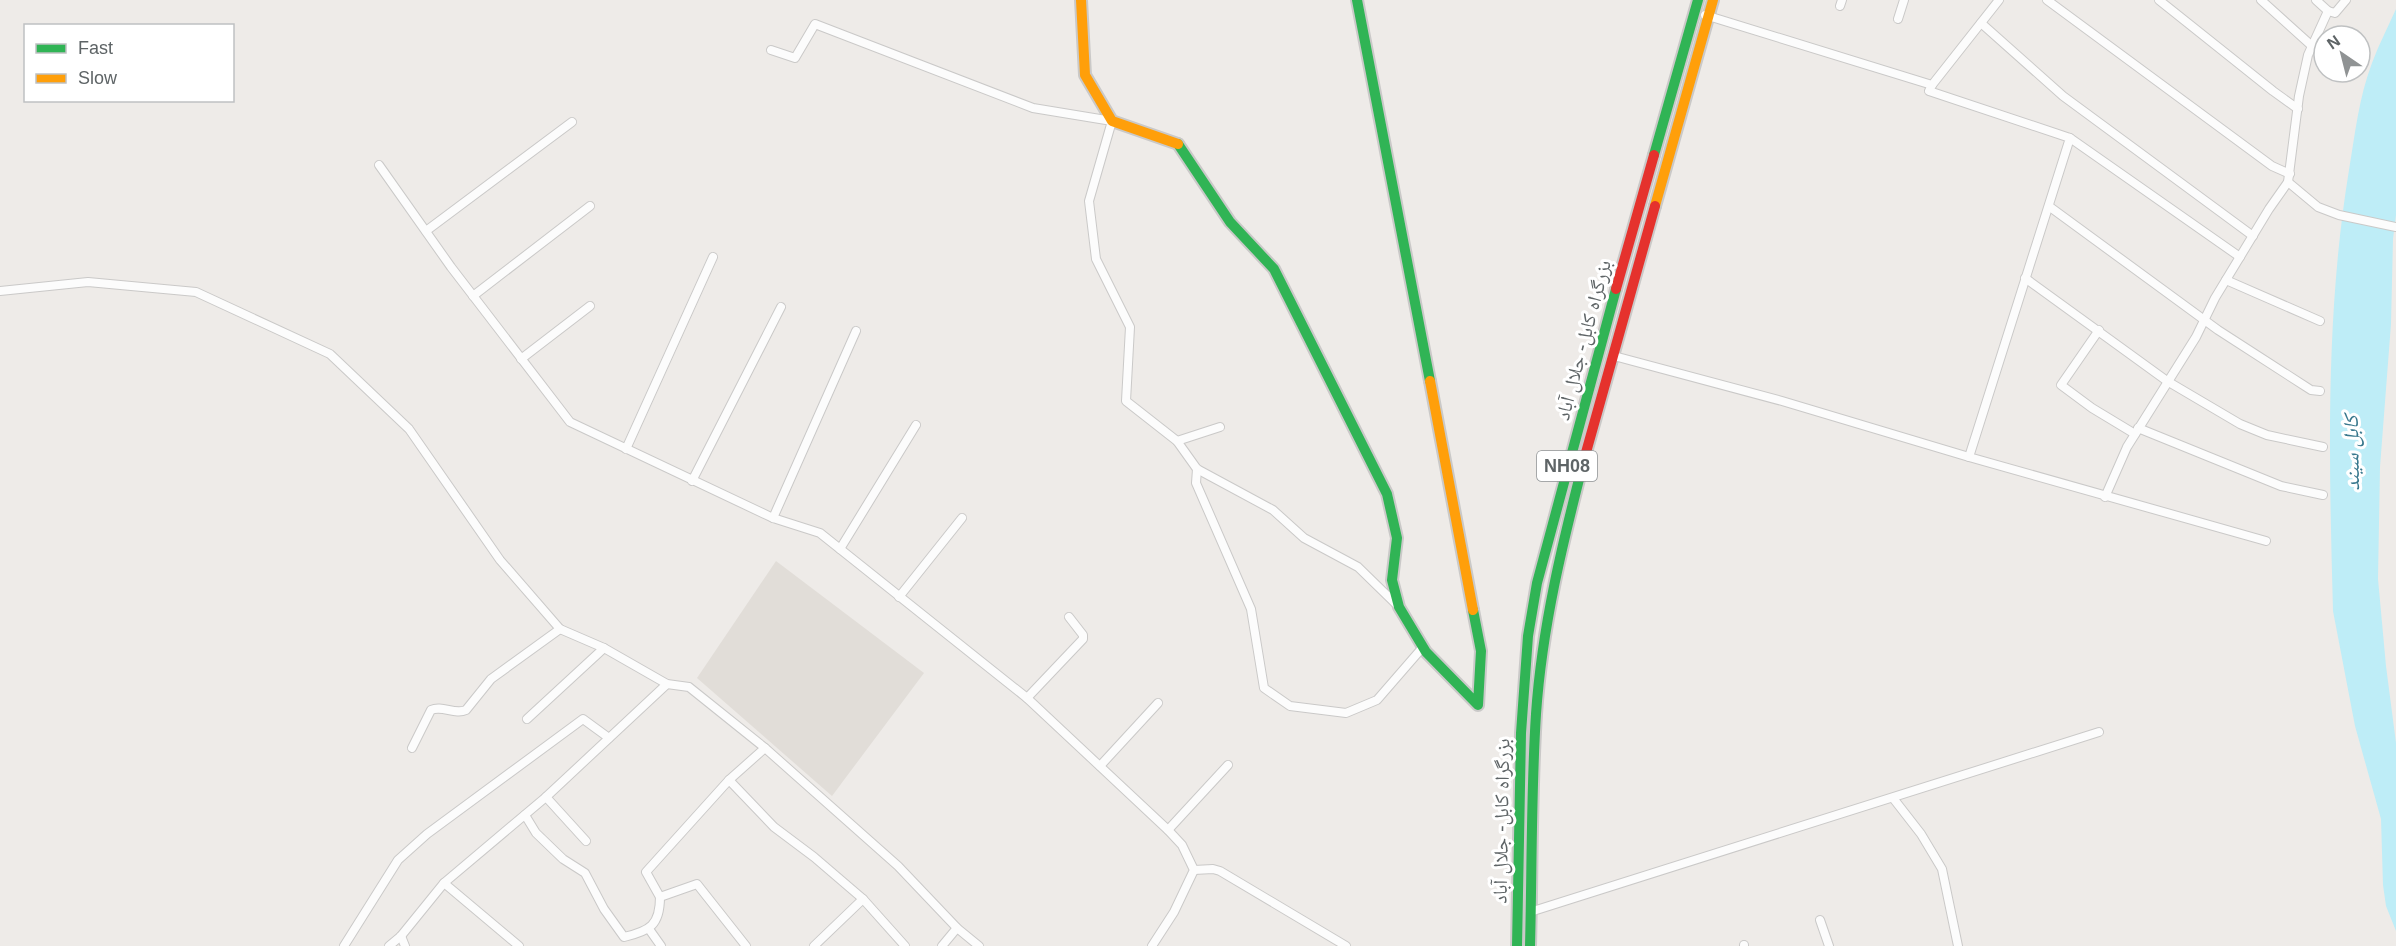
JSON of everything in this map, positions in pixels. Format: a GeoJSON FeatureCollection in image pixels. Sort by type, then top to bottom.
{"type":"FeatureCollection","features":[{"type":"Feature","properties":{"kind":"main road"},"geometry":{"type":"LineString","coordinates":[[1081,0],[1085,75],[1112,121],[1180,145],[1230,222],[1274,269],[1387,494],[1397,538],[1392,580],[1399,607],[1423,647],[1478,705],[1481,651],[1357,0]]}},
{"type":"Feature","properties":{"kind":"main road","name":"بزرگراه کابل- جلال آباد"},"geometry":{"type":"LineString","coordinates":[[1516,946],[1521,733],[1528,636],[1537,583],[1598,352],[1698,0]]}},
{"type":"Feature","properties":{"kind":"main road","name":"بزرگراه کابل- جلال آباد"},"geometry":{"type":"LineString","coordinates":[[1530,946],[1536,714],[1546,627],[1556,569],[1592,428],[1713,0]]}},
{"type":"Feature","properties":{"kind":"street"},"geometry":{"type":"LineString","coordinates":[[1898,19],[1904,0]]}},
{"type":"Feature","properties":{"kind":"street"},"geometry":{"type":"LineString","coordinates":[[1999,0],[1929,91],[2070,138],[2240,257]]}},
{"type":"Feature","properties":{"kind":"street"},"geometry":{"type":"LineString","coordinates":[[2047,0],[2289,178],[2318,207],[2339,215],[2396,227]]}},
{"type":"Feature","properties":{"kind":"street"},"geometry":{"type":"LineString","coordinates":[[2160,0],[2298,109]]}},
{"type":"Feature","properties":{"kind":"street"},"geometry":{"type":"LineString","coordinates":[[2105,497],[2127,447],[2196,337],[2226,280],[2289,178],[2298,109],[2308,55],[2312,46],[2260,0]]}},
{"type":"Feature","properties":{"kind":"street"},"geometry":{"type":"LineString","coordinates":[[2316,0],[2335,13],[2346,0]]}},
{"type":"Feature","properties":{"kind":"street"},"geometry":{"type":"LineString","coordinates":[[2322,24],[2328,10]]}},
{"type":"Feature","properties":{"kind":"street"},"geometry":{"type":"LineString","coordinates":[[1695,13],[1708,15],[1932,85]]}},
{"type":"Feature","properties":{"kind":"street"},"geometry":{"type":"LineString","coordinates":[[1981,23],[2063,96],[2253,236]]}},
{"type":"Feature","properties":{"kind":"street"},"geometry":{"type":"LineString","coordinates":[[771,50],[795,58],[814,24],[1034,108],[1112,121],[1089,201],[1096,259],[1130,327],[1126,401],[1177,441],[1197,470],[1273,510],[1304,538],[1358,567],[1399,607]]}},
{"type":"Feature","properties":{"kind":"street"},"geometry":{"type":"LineString","coordinates":[[426,231],[572,122]]}},
{"type":"Feature","properties":{"kind":"street"},"geometry":{"type":"LineString","coordinates":[[1970,457],[2070,138]]}},
{"type":"Feature","properties":{"kind":"street"},"geometry":{"type":"LineString","coordinates":[[379,165],[473,296],[570,422],[773,518],[820,533],[1027,698],[1168,830],[1182,845],[1194,870]]}},
{"type":"Feature","properties":{"kind":"street"},"geometry":{"type":"LineString","coordinates":[[473,296],[590,206]]}},
{"type":"Feature","properties":{"kind":"street"},"geometry":{"type":"LineString","coordinates":[[2050,207],[2204,320],[2305,386],[2320,391]]}},
{"type":"Feature","properties":{"kind":"street"},"geometry":{"type":"LineString","coordinates":[[626,449],[713,257]]}},
{"type":"Feature","properties":{"kind":"street"},"geometry":{"type":"LineString","coordinates":[[2025,278],[2167,381],[2240,424],[2267,435],[2323,447]]}},
{"type":"Feature","properties":{"kind":"street"},"geometry":{"type":"LineString","coordinates":[[2226,280],[2320,321]]}},
{"type":"Feature","properties":{"kind":"street"},"geometry":{"type":"LineString","coordinates":[[0,291],[88,282],[196,292],[330,354],[409,429],[500,560],[560,629],[604,648],[667,684],[689,687],[765,748],[898,866],[957,928],[979,946]]}},
{"type":"Feature","properties":{"kind":"street"},"geometry":{"type":"LineString","coordinates":[[521,359],[590,306]]}},
{"type":"Feature","properties":{"kind":"street"},"geometry":{"type":"LineString","coordinates":[[692,481],[781,307]]}},
{"type":"Feature","properties":{"kind":"street"},"geometry":{"type":"LineString","coordinates":[[2098,330],[2061,385],[2092,408],[2137,431],[2281,486],[2323,495]]}},
{"type":"Feature","properties":{"kind":"street"},"geometry":{"type":"LineString","coordinates":[[773,518],[856,331]]}},
{"type":"Feature","properties":{"kind":"street"},"geometry":{"type":"LineString","coordinates":[[1614,356],[1782,401],[2105,497],[2266,541]]}},
{"type":"Feature","properties":{"kind":"street"},"geometry":{"type":"LineString","coordinates":[[840,549],[916,425]]}},
{"type":"Feature","properties":{"kind":"street"},"geometry":{"type":"LineString","coordinates":[[1177,441],[1220,427]]}},
{"type":"Feature","properties":{"kind":"street"},"geometry":{"type":"LineString","coordinates":[[1197,470],[1196,483],[1251,609],[1264,688],[1290,706],[1346,713],[1377,700],[1423,647]]}},
{"type":"Feature","properties":{"kind":"street"},"geometry":{"type":"LineString","coordinates":[[899,597],[962,518]]}},
{"type":"Feature","properties":{"kind":"street"},"geometry":{"type":"LineString","coordinates":[[1027,698],[1083,639],[1083,635],[1069,617]]}},
{"type":"Feature","properties":{"kind":"street"},"geometry":{"type":"LineString","coordinates":[[412,748],[431,710],[436,708],[461,712],[466,710],[491,679],[560,629]]}},
{"type":"Feature","properties":{"kind":"street"},"geometry":{"type":"LineString","coordinates":[[527,719],[604,648]]}},
{"type":"Feature","properties":{"kind":"street"},"geometry":{"type":"LineString","coordinates":[[389,946],[401,936],[444,883],[546,797],[667,684]]}},
{"type":"Feature","properties":{"kind":"street"},"geometry":{"type":"LineString","coordinates":[[1100,766],[1158,703]]}},
{"type":"Feature","properties":{"kind":"street"},"geometry":{"type":"LineString","coordinates":[[344,946],[398,860],[427,834],[583,719],[609,738]]}},
{"type":"Feature","properties":{"kind":"street"},"geometry":{"type":"LineString","coordinates":[[1517,915],[2098,732]]}},
{"type":"Feature","properties":{"kind":"street"},"geometry":{"type":"LineString","coordinates":[[525,815],[536,833],[563,859],[585,873],[624,938],[649,929],[657,921],[660,897],[646,872],[729,780],[765,748]]}},
{"type":"Feature","properties":{"kind":"street"},"geometry":{"type":"LineString","coordinates":[[1168,830],[1228,765]]}},
{"type":"Feature","properties":{"kind":"street"},"geometry":{"type":"LineString","coordinates":[[729,780],[774,827],[814,857],[862,899],[905,946]]}},
{"type":"Feature","properties":{"kind":"street"},"geometry":{"type":"LineString","coordinates":[[546,797],[586,840]]}},
{"type":"Feature","properties":{"kind":"street"},"geometry":{"type":"LineString","coordinates":[[1893,798],[1921,834],[1942,869],[1958,946]]}},
{"type":"Feature","properties":{"kind":"street"},"geometry":{"type":"LineString","coordinates":[[1194,870],[1213,868],[1220,871],[1346,946]]}},
{"type":"Feature","properties":{"kind":"street"},"geometry":{"type":"LineString","coordinates":[[1152,946],[1174,912],[1194,870]]}},
{"type":"Feature","properties":{"kind":"street"},"geometry":{"type":"LineString","coordinates":[[444,883],[519,946]]}},
{"type":"Feature","properties":{"kind":"street"},"geometry":{"type":"LineString","coordinates":[[660,897],[697,884],[746,946]]}},
{"type":"Feature","properties":{"kind":"street"},"geometry":{"type":"LineString","coordinates":[[814,946],[862,899]]}},
{"type":"Feature","properties":{"kind":"street"},"geometry":{"type":"LineString","coordinates":[[1820,920],[1829,946]]}},
{"type":"Feature","properties":{"kind":"street"},"geometry":{"type":"LineString","coordinates":[[942,946],[957,928]]}},
{"type":"Feature","properties":{"kind":"street"},"geometry":{"type":"LineString","coordinates":[[649,929],[660,946]]}},
{"type":"Feature","properties":{"kind":"street"},"geometry":{"type":"LineString","coordinates":[[401,936],[405,946]]}},
{"type":"Feature","properties":{"kind":"shaded area"},"geometry":{"type":"Polygon","coordinates":[[[776,561],[924,673],[832,796],[697,678],[776,561]]]}},
{"type":"Feature","properties":{"kind":"water","name":"کابل سيند"},"geometry":{"type":"Polygon","coordinates":[[[2396,9],[2396,215],[2393,239],[2391,324],[2380,467],[2378,579],[2396,743],[2396,931],[2386,906],[2383,885],[2381,819],[2355,726],[2333,611],[2330,500],[2332,335],[2341,225],[2358,116],[2366,84],[2372,84],[2372,65],[2396,9]]]}},
{"type":"Feature","properties":{"kind":"traffic: fast"},"geometry":{"type":"LineString","coordinates":[[1357,0],[1430,381]]}},
{"type":"Feature","properties":{"kind":"traffic: fast"},"geometry":{"type":"LineString","coordinates":[[1654,155],[1698,0]]}},
{"type":"Feature","properties":{"kind":"traffic: fast"},"geometry":{"type":"LineString","coordinates":[[1178,144],[1230,222],[1274,269],[1387,494],[1397,538],[1392,580],[1399,607],[1426,652],[1478,705],[1481,651],[1473,610]]}},
{"type":"Feature","properties":{"kind":"traffic: fast"},"geometry":{"type":"LineString","coordinates":[[1517,946],[1521,733],[1528,636],[1537,583],[1616,289]]}},
{"type":"Feature","properties":{"kind":"traffic: fast"},"geometry":{"type":"LineString","coordinates":[[1530,946],[1533,772],[1539,681],[1554,584],[1585,456]]}},
{"type":"Feature","properties":{"kind":"traffic: slow"},"geometry":{"type":"LineString","coordinates":[[1081,0],[1085,75],[1112,121],[1178,144]]}},
{"type":"Feature","properties":{"kind":"traffic: slow"},"geometry":{"type":"LineString","coordinates":[[1655,206],[1713,0]]}},
{"type":"Feature","properties":{"kind":"traffic: slow"},"geometry":{"type":"LineString","coordinates":[[1430,381],[1473,610]]}},
{"type":"Feature","properties":{"kind":"traffic: jam"},"geometry":{"type":"LineString","coordinates":[[1616,289],[1654,155]]}},
{"type":"Feature","properties":{"kind":"traffic: jam"},"geometry":{"type":"LineString","coordinates":[[1585,456],[1655,206]]}}]}
